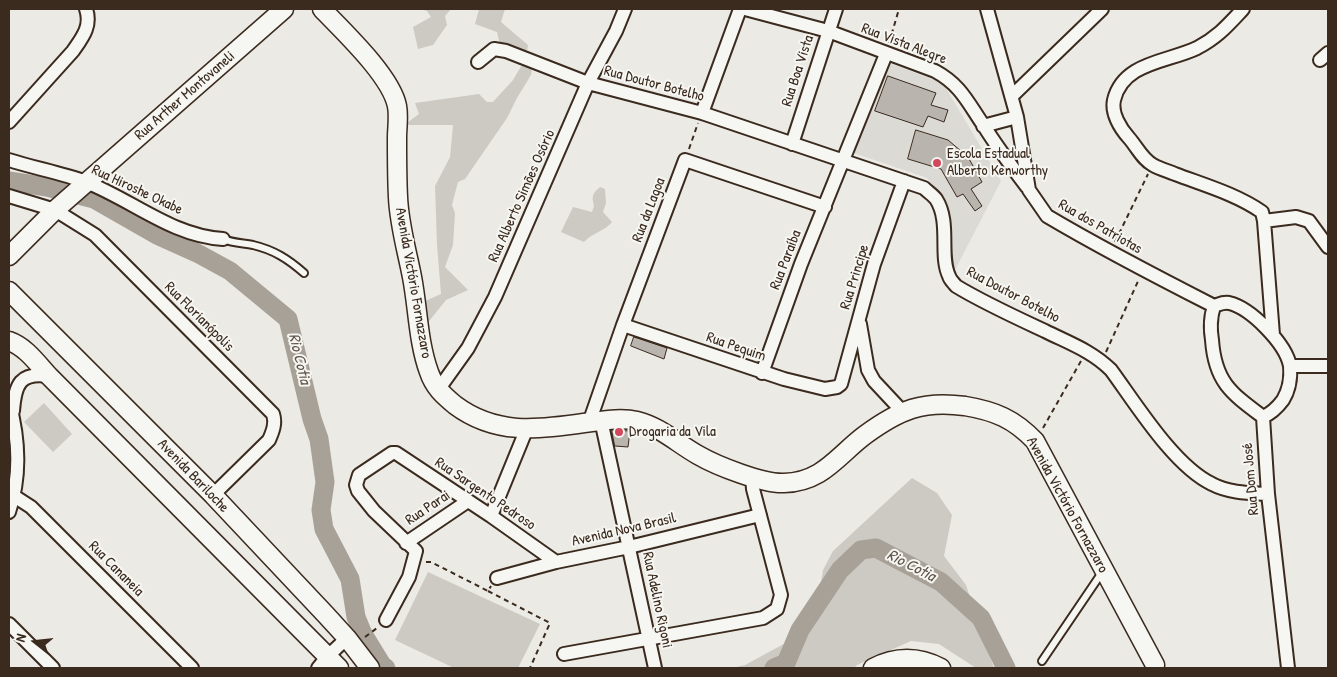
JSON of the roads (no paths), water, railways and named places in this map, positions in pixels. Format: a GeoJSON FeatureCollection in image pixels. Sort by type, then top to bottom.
{"type":"FeatureCollection","features":[{"type":"Feature","properties":{"kind":"street"},"geometry":{"type":"LineString","coordinates":[[9,122],[77,45],[89,21],[86,9]]}},
{"type":"Feature","properties":{"kind":"street","name":"Rua Arther Montovaneli"},"geometry":{"type":"LineString","coordinates":[[9,256],[61,205],[284,9]]}},
{"type":"Feature","properties":{"kind":"street","name":"Avenida Victório Fornazzaro"},"geometry":{"type":"LineString","coordinates":[[322,9],[381,75],[390,88],[398,107],[398,202],[413,280],[420,334],[429,372],[438,390],[458,406],[488,423],[503,427],[527,428],[565,426],[612,419],[636,420],[661,431],[700,456],[752,477],[783,484],[804,480],[823,472],[839,460],[864,436],[902,412],[922,405],[950,404],[978,408],[1001,415],[1022,428],[1035,441],[1156,667]]}},
{"type":"Feature","properties":{"kind":"street","name":"Rua Alberto Simões Osório"},"geometry":{"type":"LineString","coordinates":[[438,390],[468,348],[495,297],[588,83],[616,31],[625,9]]}},
{"type":"Feature","properties":{"kind":"street"},"geometry":{"type":"LineString","coordinates":[[702,113],[740,9]]}},
{"type":"Feature","properties":{"kind":"street","name":"Rua Vista Alegre"},"geometry":{"type":"LineString","coordinates":[[744,9],[828,31],[935,71],[946,77],[962,91],[983,126],[1029,190]]}},
{"type":"Feature","properties":{"kind":"street","name":"Rua Boa Vista"},"geometry":{"type":"LineString","coordinates":[[792,144],[836,9]]}},
{"type":"Feature","properties":{"kind":"street","name":"Rua dos Patriotas"},"geometry":{"type":"LineString","coordinates":[[987,9],[1018,116],[1029,190],[1047,216],[1110,253],[1214,306],[1222,303],[1231,304],[1256,320],[1273,335],[1285,352],[1290,366]]}},
{"type":"Feature","properties":{"kind":"street"},"geometry":{"type":"LineString","coordinates":[[1012,96],[1102,9]]}},
{"type":"Feature","properties":{"kind":"street"},"geometry":{"type":"LineString","coordinates":[[1243,9],[1219,35],[1195,49],[1145,66],[1126,77],[1116,92],[1113,105],[1122,130],[1138,148],[1140,154],[1153,165],[1252,206],[1262,212],[1264,220],[1296,218],[1309,221],[1328,247]]}},
{"type":"Feature","properties":{"kind":"street","name":"Rua Doutor Botelho"},"geometry":{"type":"LineString","coordinates":[[478,62],[494,49],[499,49],[588,83],[702,113],[924,188],[935,198],[940,207],[944,223],[946,264],[949,277],[956,286],[1016,318],[1087,351],[1101,360],[1111,370],[1173,453],[1189,469],[1212,485],[1241,493],[1268,494]]}},
{"type":"Feature","properties":{"kind":"street","name":"Rua Paraíba"},"geometry":{"type":"LineString","coordinates":[[762,372],[801,264],[886,54]]}},
{"type":"Feature","properties":{"kind":"street"},"geometry":{"type":"LineString","coordinates":[[983,126],[1018,116]]}},
{"type":"Feature","properties":{"kind":"street","name":"Rua Hiroshe Okabe"},"geometry":{"type":"LineString","coordinates":[[9,160],[85,184],[168,224],[211,238],[223,239]]}},
{"type":"Feature","properties":{"kind":"street","name":"Rua da Lagoa"},"geometry":{"type":"LineString","coordinates":[[595,422],[622,325],[685,160],[825,207]]}},
{"type":"Feature","properties":{"kind":"street","name":"Rua Principe"},"geometry":{"type":"LineString","coordinates":[[841,384],[874,264],[904,181]]}},
{"type":"Feature","properties":{"kind":"street","name":"Rua Florianópolis"},"geometry":{"type":"LineString","coordinates":[[9,196],[61,205],[95,235],[273,414],[275,420],[269,440],[212,495]]}},
{"type":"Feature","properties":{"kind":"street","name":"Rua dos Patriotas"},"geometry":{"type":"LineString","coordinates":[[1264,220],[1273,335]]}},
{"type":"Feature","properties":{"kind":"street","name":"Avenida Bariloche"},"geometry":{"type":"LineString","coordinates":[[9,291],[355,639],[356,652],[370,668]]}},
{"type":"Feature","properties":{"kind":"street"},"geometry":{"type":"LineString","coordinates":[[1214,306],[1210,329],[1215,363],[1219,374],[1231,391],[1263,417],[1277,408],[1285,396],[1289,386],[1290,366],[1328,367]]}},
{"type":"Feature","properties":{"kind":"street"},"geometry":{"type":"LineString","coordinates":[[859,319],[868,370],[874,381],[902,412]]}},
{"type":"Feature","properties":{"kind":"street","name":"Rua Pequim"},"geometry":{"type":"LineString","coordinates":[[622,325],[762,372],[825,389],[837,387],[841,384]]}},
{"type":"Feature","properties":{"kind":"street"},"geometry":{"type":"LineString","coordinates":[[9,342],[21,347],[29,354],[328,664],[355,639]]}},
{"type":"Feature","properties":{"kind":"street"},"geometry":{"type":"LineString","coordinates":[[12,416],[14,398],[20,382],[24,378],[37,374],[49,376]]}},
{"type":"Feature","properties":{"kind":"street"},"geometry":{"type":"LineString","coordinates":[[9,402],[17,442],[18,469],[14,496],[9,512]]}},
{"type":"Feature","properties":{"kind":"street","name":"Rua Dom José"},"geometry":{"type":"LineString","coordinates":[[1263,417],[1268,494],[1288,668]]}},
{"type":"Feature","properties":{"kind":"street","name":"Rua Adelino Rigoni"},"geometry":{"type":"LineString","coordinates":[[595,422],[629,547],[655,668]]}},
{"type":"Feature","properties":{"kind":"street"},"geometry":{"type":"LineString","coordinates":[[492,516],[527,428]]}},
{"type":"Feature","properties":{"kind":"street","name":"Rua Sargento Pedroso"},"geometry":{"type":"LineString","coordinates":[[406,543],[362,498],[356,485],[359,475],[392,453],[396,453],[492,516],[556,562]]}},
{"type":"Feature","properties":{"kind":"street"},"geometry":{"type":"LineString","coordinates":[[564,654],[763,618],[777,609],[781,595],[752,477]]}},
{"type":"Feature","properties":{"kind":"street","name":"Rua Cananeia"},"geometry":{"type":"LineString","coordinates":[[14,496],[32,508],[192,668]]}},
{"type":"Feature","properties":{"kind":"street","name":"Rua Parai"},"geometry":{"type":"LineString","coordinates":[[406,543],[468,501]]}},
{"type":"Feature","properties":{"kind":"street","name":"Avenida Nova Brasil"},"geometry":{"type":"LineString","coordinates":[[497,578],[556,562],[629,547],[760,515]]}},
{"type":"Feature","properties":{"kind":"street"},"geometry":{"type":"LineString","coordinates":[[386,620],[409,577],[414,560],[416,551],[406,543]]}},
{"type":"Feature","properties":{"kind":"street"},"geometry":{"type":"LineString","coordinates":[[9,624],[53,668]]}},
{"type":"Feature","properties":{"kind":"street"},"geometry":{"type":"LineString","coordinates":[[873,668],[898,659],[914,658],[941,668]]}},
{"type":"Feature","properties":{"kind":"lane"},"geometry":{"type":"LineString","coordinates":[[223,239],[233,243],[272,250],[288,259],[304,273]]}},
{"type":"Feature","properties":{"kind":"lane"},"geometry":{"type":"LineString","coordinates":[[1042,661],[1104,570]]}},
{"type":"Feature","properties":{"kind":"waterway","name":"Rio Cotia"},"geometry":{"type":"LineString","coordinates":[[9,181],[47,187],[94,199],[157,235],[197,253],[230,271],[288,319],[312,419],[319,439],[325,482],[321,510],[324,529],[350,579],[356,617],[363,634],[382,665],[386,668]]}},
{"type":"Feature","properties":{"kind":"waterway","name":"Rio Cotia"},"geometry":{"type":"LineString","coordinates":[[774,668],[786,663],[800,630],[840,570],[861,550],[876,548],[941,582],[981,618],[1006,668]]}},
{"type":"Feature","properties":{"kind":"place","name":"Escola Estadual Alberto Kenworthy"},"geometry":{"type":"Point","coordinates":[937,163]}},
{"type":"Feature","properties":{"kind":"place","name":"Drogaria da Vila"},"geometry":{"type":"Point","coordinates":[619,432]}}]}
